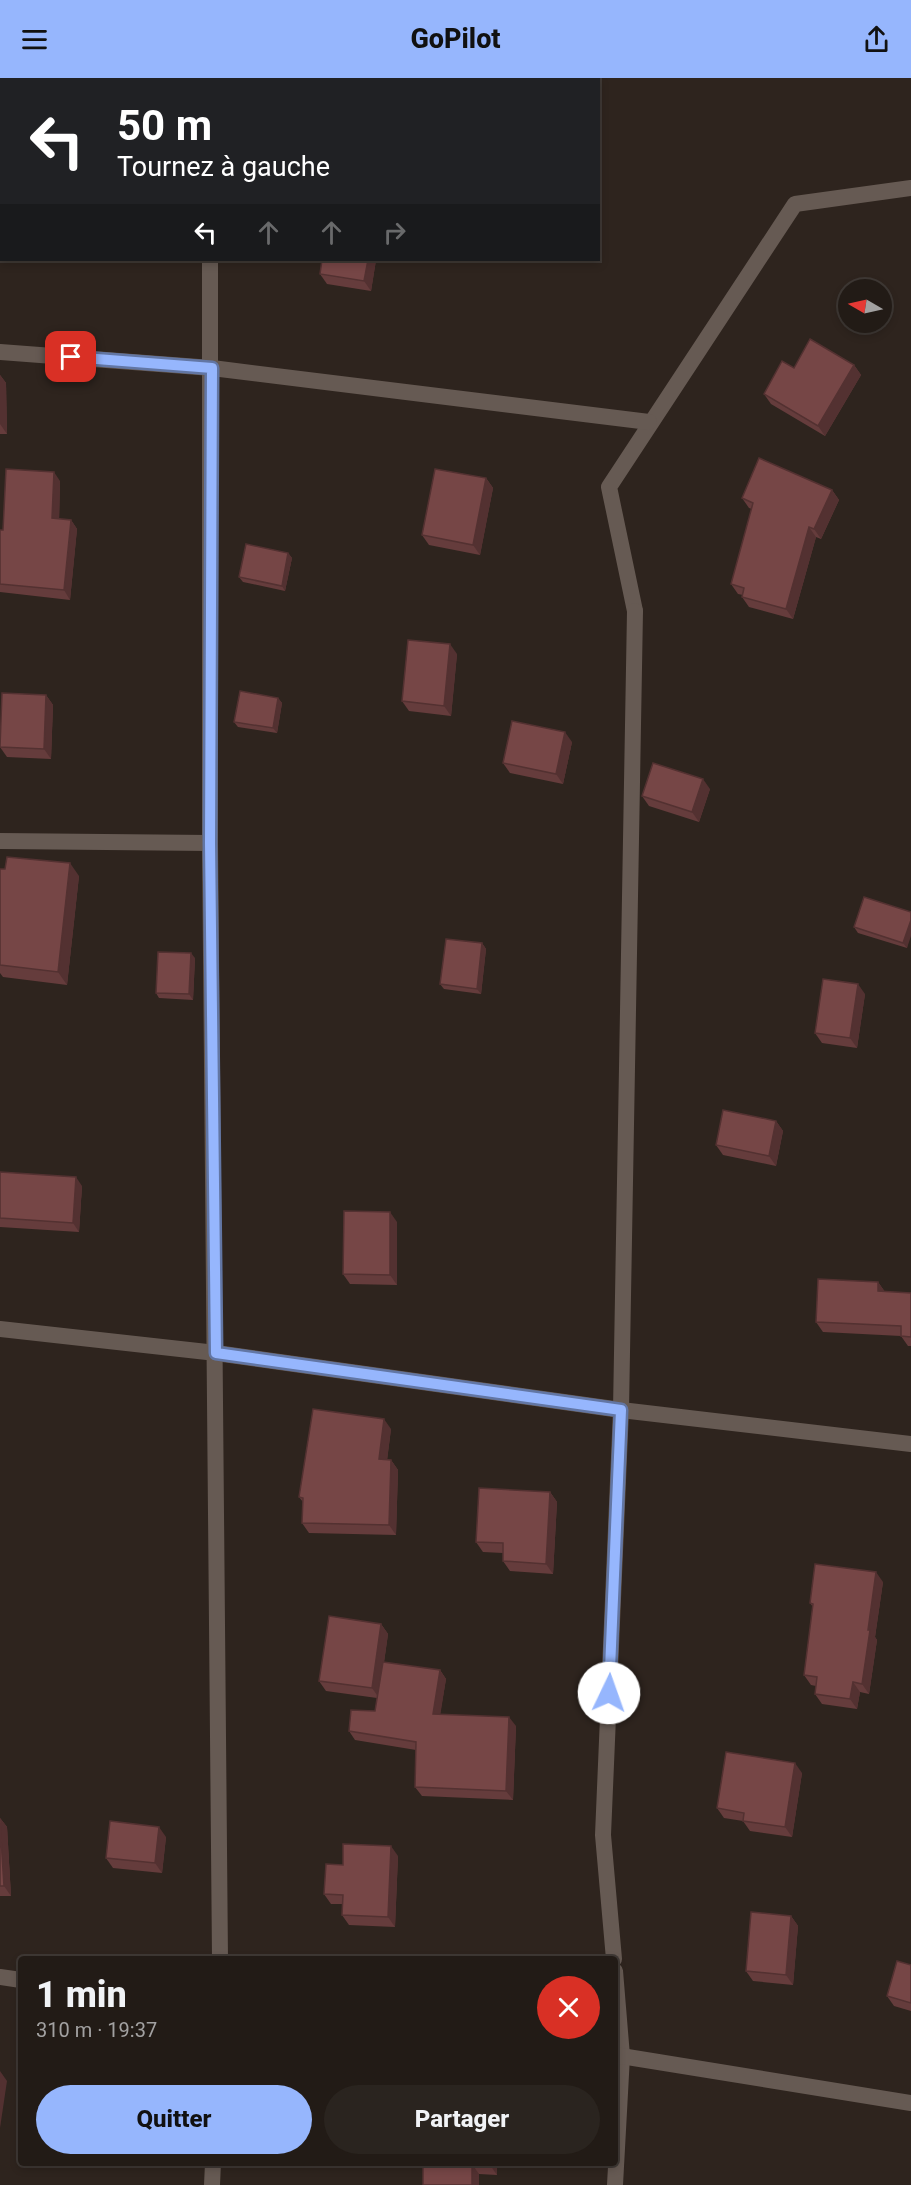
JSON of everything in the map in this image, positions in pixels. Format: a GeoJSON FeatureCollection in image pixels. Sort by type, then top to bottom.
{"type":"FeatureCollection","features":[{"type":"Feature","properties":{"kind":"street"},"geometry":{"type":"LineString","coordinates":[[614,1956],[603,1835],[621,1410],[635,611],[609,487],[649,422],[795,204],[911,188]]}},
{"type":"Feature","properties":{"kind":"street"},"geometry":{"type":"LineString","coordinates":[[210,261],[212,368],[210,843],[220,1956]]}},
{"type":"Feature","properties":{"kind":"street"},"geometry":{"type":"LineString","coordinates":[[0,352],[212,368],[649,422]]}},
{"type":"Feature","properties":{"kind":"street"},"geometry":{"type":"LineString","coordinates":[[0,841],[210,843]]}},
{"type":"Feature","properties":{"kind":"street"},"geometry":{"type":"LineString","coordinates":[[0,1329],[216,1353],[621,1410],[911,1444]]}},
{"type":"Feature","properties":{"kind":"street"},"geometry":{"type":"LineString","coordinates":[[0,1977],[18,1980]]}},
{"type":"Feature","properties":{"kind":"street"},"geometry":{"type":"LineString","coordinates":[[618,2035],[618,2088]]}},
{"type":"Feature","properties":{"kind":"street"},"geometry":{"type":"LineString","coordinates":[[619,2056],[911,2103]]}},
{"type":"Feature","properties":{"kind":"street"},"geometry":{"type":"LineString","coordinates":[[212,2185],[213,2166]]}},
{"type":"Feature","properties":{"kind":"street"},"geometry":{"type":"LineString","coordinates":[[615,2185],[616,2166]]}},
{"type":"Feature","properties":{"kind":"building"},"geometry":{"type":"Polygon","coordinates":[[[322,261],[368,261],[364,281],[320,274],[322,261]]]}},
{"type":"Feature","properties":{"kind":"building"},"geometry":{"type":"Polygon","coordinates":[[[810,339],[854,365],[818,426],[764,394],[782,361],[794,368],[810,339]]]}},
{"type":"Feature","properties":{"kind":"building"},"geometry":{"type":"Polygon","coordinates":[[[759,458],[832,490],[814,529],[809,527],[786,609],[742,597],[744,588],[731,584],[753,503],[742,498],[759,458]]]}},
{"type":"Feature","properties":{"kind":"building"},"geometry":{"type":"Polygon","coordinates":[[[6,469],[54,472],[52,518],[71,520],[64,590],[0,584],[0,530],[3,530],[6,469]]]}},
{"type":"Feature","properties":{"kind":"building"},"geometry":{"type":"Polygon","coordinates":[[[435,469],[486,478],[473,545],[422,535],[435,469]]]}},
{"type":"Feature","properties":{"kind":"building"},"geometry":{"type":"Polygon","coordinates":[[[246,544],[288,553],[282,586],[239,577],[246,544]]]}},
{"type":"Feature","properties":{"kind":"building"},"geometry":{"type":"Polygon","coordinates":[[[408,640],[450,644],[444,706],[402,701],[408,640]]]}},
{"type":"Feature","properties":{"kind":"building"},"geometry":{"type":"Polygon","coordinates":[[[240,691],[278,698],[273,728],[234,722],[240,691]]]}},
{"type":"Feature","properties":{"kind":"building"},"geometry":{"type":"Polygon","coordinates":[[[2,693],[46,695],[44,749],[0,747],[2,693]]]}},
{"type":"Feature","properties":{"kind":"building"},"geometry":{"type":"Polygon","coordinates":[[[512,721],[565,732],[556,774],[503,763],[512,721]]]}},
{"type":"Feature","properties":{"kind":"building"},"geometry":{"type":"Polygon","coordinates":[[[653,763],[703,779],[692,812],[642,796],[653,763]]]}},
{"type":"Feature","properties":{"kind":"building"},"geometry":{"type":"Polygon","coordinates":[[[7,857],[70,863],[58,972],[0,965],[0,869],[5,869],[7,857]]]}},
{"type":"Feature","properties":{"kind":"building"},"geometry":{"type":"Polygon","coordinates":[[[864,897],[911,912],[911,920],[903,943],[854,927],[864,897]]]}},
{"type":"Feature","properties":{"kind":"building"},"geometry":{"type":"Polygon","coordinates":[[[446,939],[482,943],[477,989],[440,984],[446,939]]]}},
{"type":"Feature","properties":{"kind":"building"},"geometry":{"type":"Polygon","coordinates":[[[158,952],[191,953],[189,994],[156,993],[158,952]]]}},
{"type":"Feature","properties":{"kind":"building"},"geometry":{"type":"Polygon","coordinates":[[[823,979],[858,984],[850,1038],[815,1033],[823,979]]]}},
{"type":"Feature","properties":{"kind":"building"},"geometry":{"type":"Polygon","coordinates":[[[723,1110],[776,1121],[769,1156],[716,1145],[723,1110]]]}},
{"type":"Feature","properties":{"kind":"building"},"geometry":{"type":"Polygon","coordinates":[[[0,1172],[76,1177],[73,1223],[0,1218],[0,1172]]]}},
{"type":"Feature","properties":{"kind":"building"},"geometry":{"type":"Polygon","coordinates":[[[344,1211],[390,1212],[390,1275],[343,1274],[344,1211]]]}},
{"type":"Feature","properties":{"kind":"building"},"geometry":{"type":"Polygon","coordinates":[[[818,1279],[878,1282],[878,1291],[911,1293],[911,1337],[901,1336],[901,1326],[816,1322],[818,1279]]]}},
{"type":"Feature","properties":{"kind":"building"},"geometry":{"type":"Polygon","coordinates":[[[313,1409],[384,1419],[379,1459],[391,1460],[389,1525],[302,1523],[303,1498],[299,1497],[313,1409]]]}},
{"type":"Feature","properties":{"kind":"building"},"geometry":{"type":"Polygon","coordinates":[[[479,1488],[550,1492],[546,1564],[503,1561],[503,1543],[476,1542],[479,1488]]]}},
{"type":"Feature","properties":{"kind":"building"},"geometry":{"type":"Polygon","coordinates":[[[815,1564],[876,1572],[862,1684],[853,1682],[850,1699],[815,1694],[817,1677],[804,1675],[813,1604],[810,1603],[815,1564]]]}},
{"type":"Feature","properties":{"kind":"building"},"geometry":{"type":"Polygon","coordinates":[[[329,1616],[381,1624],[372,1688],[319,1681],[329,1616]]]}},
{"type":"Feature","properties":{"kind":"building"},"geometry":{"type":"Polygon","coordinates":[[[383,1662],[440,1670],[433,1714],[509,1717],[506,1791],[415,1787],[416,1742],[349,1731],[351,1710],[375,1711],[383,1662]]]}},
{"type":"Feature","properties":{"kind":"building"},"geometry":{"type":"Polygon","coordinates":[[[726,1752],[795,1763],[785,1827],[743,1821],[744,1813],[717,1808],[726,1752]]]}},
{"type":"Feature","properties":{"kind":"building"},"geometry":{"type":"Polygon","coordinates":[[[110,1821],[159,1827],[155,1863],[106,1858],[110,1821]]]}},
{"type":"Feature","properties":{"kind":"building"},"geometry":{"type":"Polygon","coordinates":[[[0,1823],[4,1886],[0,1886],[0,1823]]]}},
{"type":"Feature","properties":{"kind":"building"},"geometry":{"type":"Polygon","coordinates":[[[343,1844],[391,1846],[388,1917],[342,1915],[343,1895],[324,1894],[326,1864],[343,1865],[343,1844]]]}},
{"type":"Feature","properties":{"kind":"building"},"geometry":{"type":"Polygon","coordinates":[[[751,1912],[791,1916],[786,1975],[746,1971],[751,1912]]]}},
{"type":"Feature","properties":{"kind":"building"},"geometry":{"type":"Polygon","coordinates":[[[897,1961],[911,1965],[911,2003],[887,1996],[897,1961]]]}},
{"type":"Feature","properties":{"kind":"building"},"geometry":{"type":"Polygon","coordinates":[[[423,2166],[472,2166],[472,2185],[423,2185],[423,2166]]]}},
{"type":"Feature","properties":{"kind":"route"},"geometry":{"type":"LineString","coordinates":[[71,357],[212,368],[210,843],[216,1353],[621,1410],[609,1693]]}}]}
